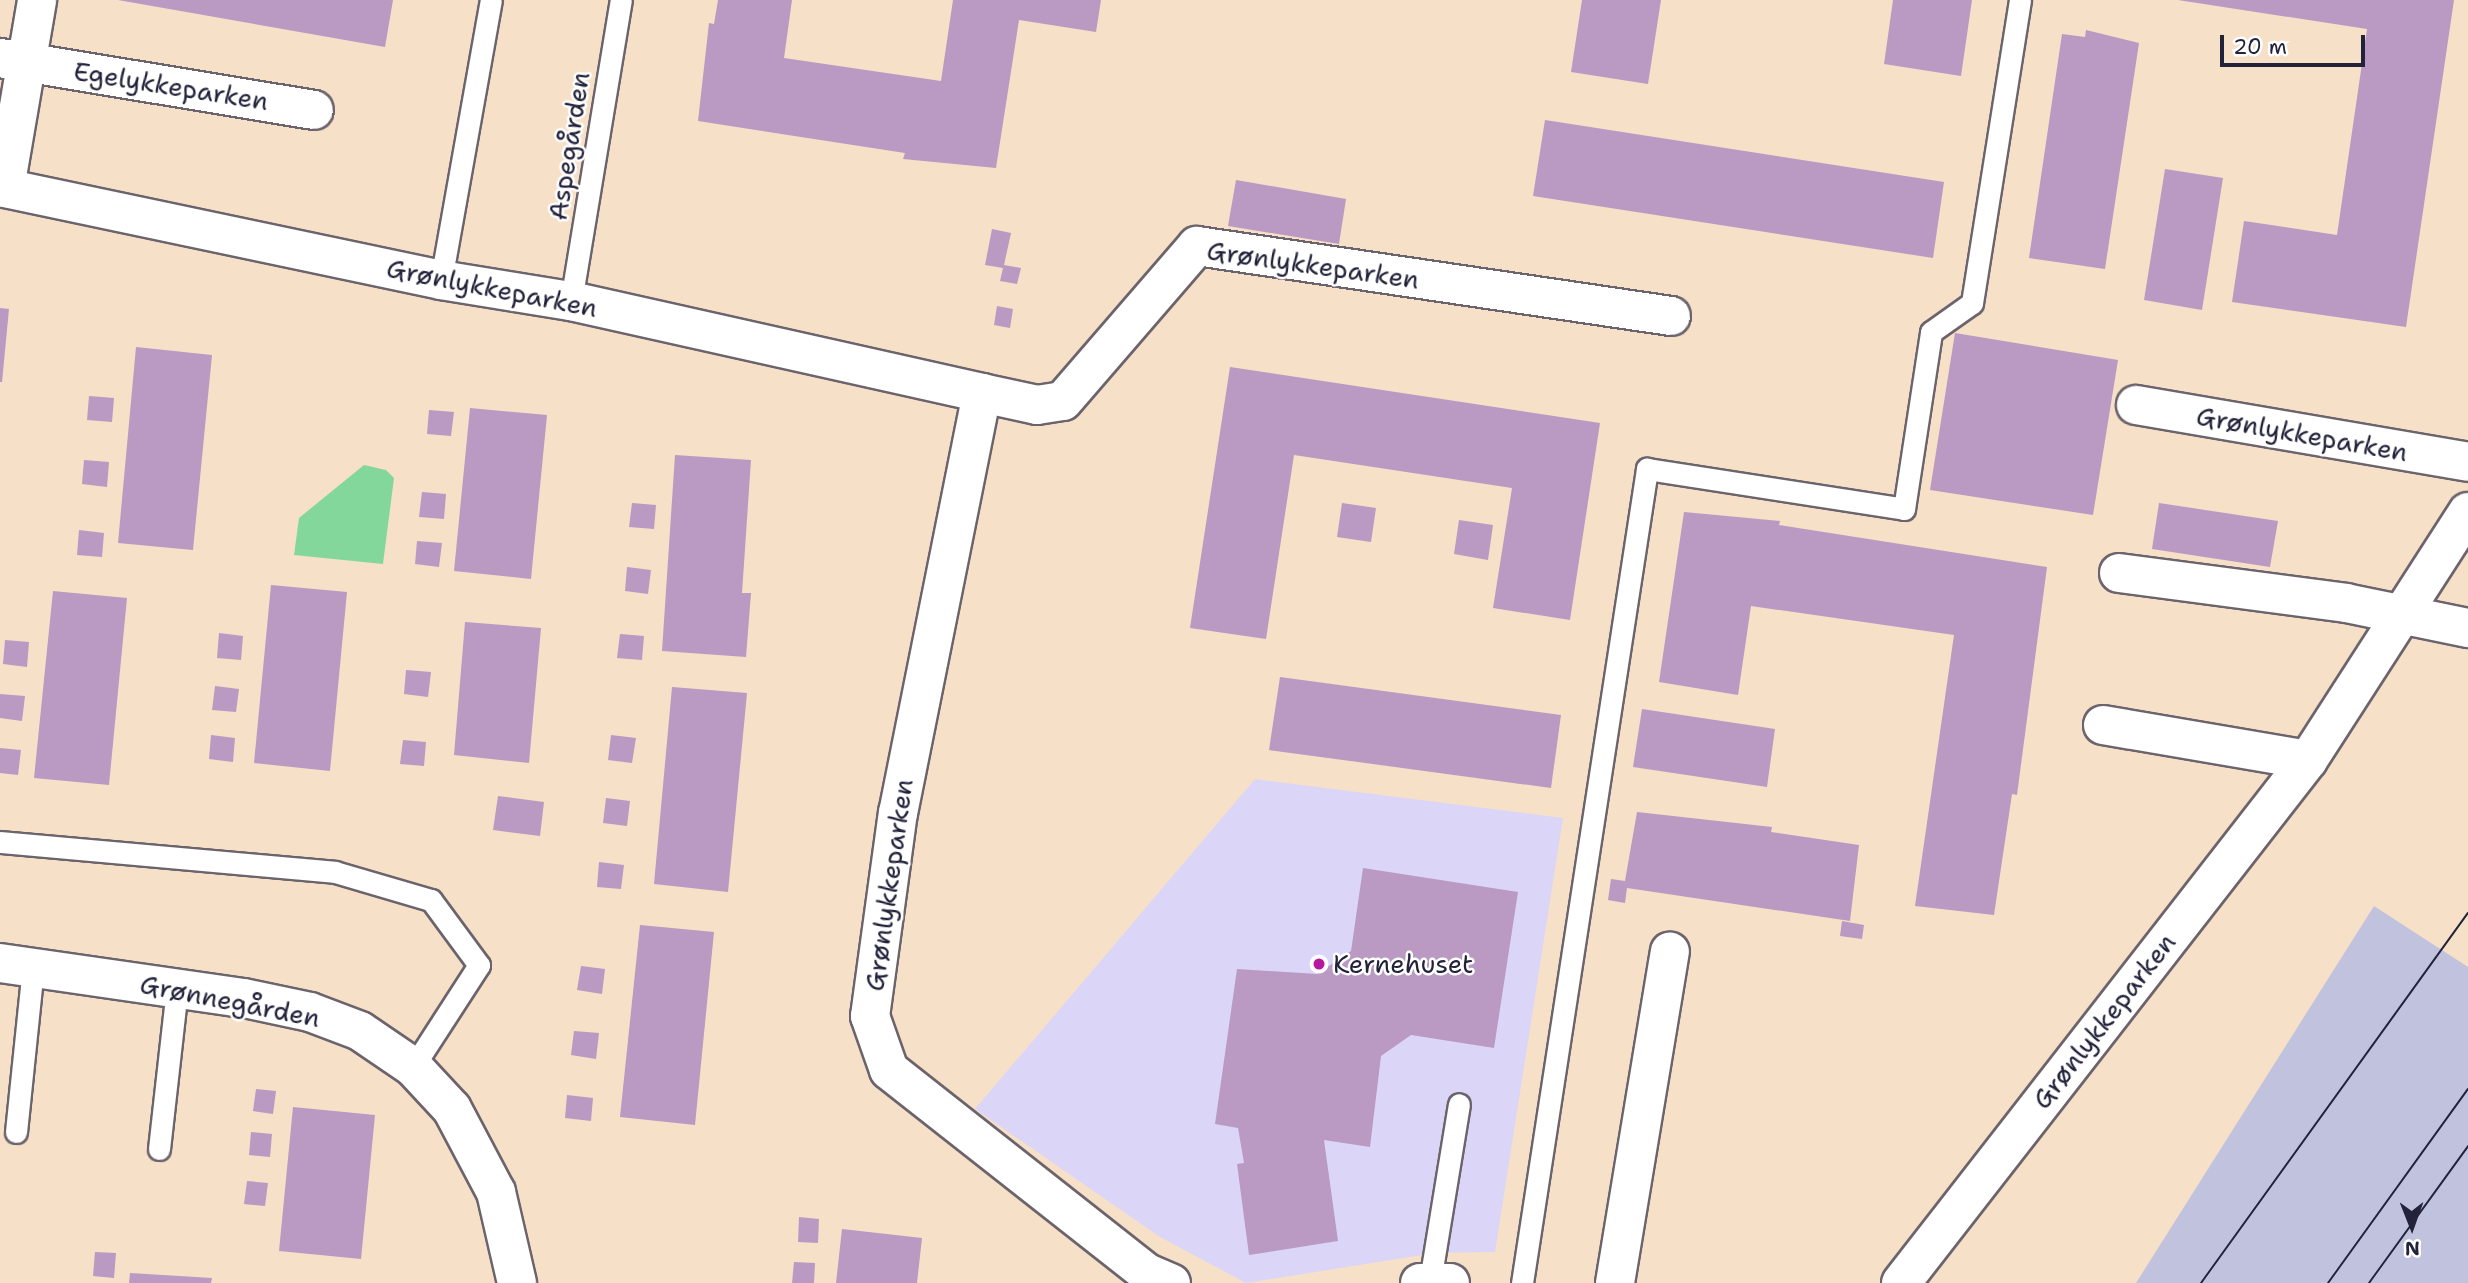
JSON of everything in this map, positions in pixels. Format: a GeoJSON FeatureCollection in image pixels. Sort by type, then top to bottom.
{"type":"FeatureCollection","features":[{"type":"Feature","properties":{"kind":"street"},"geometry":{"type":"LineString","coordinates":[[3,188],[13,60],[37,0]]}},
{"type":"Feature","properties":{"kind":"street","name":"Egelykkeparken"},"geometry":{"type":"LineString","coordinates":[[13,60],[314,110]]}},
{"type":"Feature","properties":{"kind":"street","name":"Grønlykkeparken"},"geometry":{"type":"LineString","coordinates":[[3,188],[441,280],[571,301],[1037,405],[1063,401],[1198,246],[1671,316]]}},
{"type":"Feature","properties":{"kind":"street","name":"Grønlykkeparken"},"geometry":{"type":"LineString","coordinates":[[982,393],[898,812],[870,1016],[889,1070],[1147,1273],[1171,1283]]}},
{"type":"Feature","properties":{"kind":"street","name":"Grønlykkeparken"},"geometry":{"type":"LineString","coordinates":[[2136,405],[2468,462]]}},
{"type":"Feature","properties":{"kind":"street","name":"Grønlykkeparken"},"geometry":{"type":"LineString","coordinates":[[1901,1283],[2308,760],[2406,614],[2468,512]]}},
{"type":"Feature","properties":{"kind":"street"},"geometry":{"type":"LineString","coordinates":[[2119,573],[2406,614],[2468,628]]}},
{"type":"Feature","properties":{"kind":"street"},"geometry":{"type":"LineString","coordinates":[[2103,725],[2308,760]]}},
{"type":"Feature","properties":{"kind":"street"},"geometry":{"type":"LineString","coordinates":[[1615,1283],[1670,952]]}},
{"type":"Feature","properties":{"kind":"street","name":"Grønnegården"},"geometry":{"type":"LineString","coordinates":[[17,966],[177,988],[310,1012],[360,1031],[413,1067],[452,1110],[496,1192],[517,1283]]}},
{"type":"Feature","properties":{"kind":"lane"},"geometry":{"type":"LineString","coordinates":[[441,280],[491,0]]}},
{"type":"Feature","properties":{"kind":"lane","name":"Aspegården"},"geometry":{"type":"LineString","coordinates":[[571,301],[621,0]]}},
{"type":"Feature","properties":{"kind":"lane"},"geometry":{"type":"LineString","coordinates":[[1522,1283],[1647,469],[1904,509],[1931,332],[1972,303],[2020,0]]}},
{"type":"Feature","properties":{"kind":"lane"},"geometry":{"type":"LineString","coordinates":[[0,842],[335,872],[431,900],[479,965],[413,1067]]}},
{"type":"Feature","properties":{"kind":"lane"},"geometry":{"type":"LineString","coordinates":[[16,1132],[17,966]]}},
{"type":"Feature","properties":{"kind":"lane"},"geometry":{"type":"LineString","coordinates":[[159,1149],[177,988]]}},
{"type":"Feature","properties":{"kind":"lane"},"geometry":{"type":"LineString","coordinates":[[1434,1282],[1459,1104]]}},
{"type":"Feature","properties":{"kind":"shaded area","name":"Kernehuset"},"geometry":{"type":"Polygon","coordinates":[[[1255,779],[1563,818],[1495,1252],[1435,1253],[1246,1283],[1160,1237],[975,1109],[1255,779]]]}},
{"type":"Feature","properties":{"kind":"shaded area"},"geometry":{"type":"Polygon","coordinates":[[[2374,906],[2468,967],[2468,1283],[2136,1283],[2374,906]]]}},
{"type":"Feature","properties":{"kind":"green space"},"geometry":{"type":"Polygon","coordinates":[[[364,465],[386,470],[394,478],[383,564],[294,555],[299,518],[364,465]]]}},
{"type":"Feature","properties":{"kind":"building"},"geometry":{"type":"Polygon","coordinates":[[[118,0],[393,0],[385,47],[118,0]]]}},
{"type":"Feature","properties":{"kind":"building"},"geometry":{"type":"Polygon","coordinates":[[[718,0],[792,0],[784,58],[941,81],[953,0],[1101,0],[1096,32],[1019,20],[996,168],[903,159],[905,153],[698,121],[709,23],[714,24],[718,0]]]}},
{"type":"Feature","properties":{"kind":"building"},"geometry":{"type":"Polygon","coordinates":[[[1582,0],[1661,0],[1648,84],[1571,72],[1582,0]]]}},
{"type":"Feature","properties":{"kind":"building"},"geometry":{"type":"Polygon","coordinates":[[[1893,0],[1972,0],[1961,76],[1884,64],[1893,0]]]}},
{"type":"Feature","properties":{"kind":"building"},"geometry":{"type":"Polygon","coordinates":[[[2178,0],[2454,0],[2406,327],[2232,302],[2244,221],[2337,235],[2367,29],[2178,0]]]}},
{"type":"Feature","properties":{"kind":"building"},"geometry":{"type":"Polygon","coordinates":[[[2086,30],[2139,43],[2105,269],[2029,258],[2062,34],[2085,37],[2086,30]]]}},
{"type":"Feature","properties":{"kind":"building"},"geometry":{"type":"Polygon","coordinates":[[[1545,120],[1944,182],[1933,258],[1533,196],[1545,120]]]}},
{"type":"Feature","properties":{"kind":"building"},"geometry":{"type":"Polygon","coordinates":[[[2165,169],[2223,178],[2202,310],[2144,300],[2165,169]]]}},
{"type":"Feature","properties":{"kind":"building"},"geometry":{"type":"Polygon","coordinates":[[[1236,180],[1346,199],[1339,244],[1228,226],[1236,180]]]}},
{"type":"Feature","properties":{"kind":"building"},"geometry":{"type":"Polygon","coordinates":[[[992,229],[1011,233],[1004,265],[1021,268],[1017,284],[1000,281],[1003,268],[985,265],[992,229]]]}},
{"type":"Feature","properties":{"kind":"building"},"geometry":{"type":"Polygon","coordinates":[[[997,306],[1013,309],[1010,328],[994,325],[997,306]]]}},
{"type":"Feature","properties":{"kind":"building"},"geometry":{"type":"Polygon","coordinates":[[[0,308],[9,309],[2,382],[0,382],[0,308]]]}},
{"type":"Feature","properties":{"kind":"building"},"geometry":{"type":"Polygon","coordinates":[[[1955,333],[2118,360],[2093,515],[1930,490],[1955,333]]]}},
{"type":"Feature","properties":{"kind":"building"},"geometry":{"type":"Polygon","coordinates":[[[136,347],[212,355],[193,550],[118,543],[136,347]]]}},
{"type":"Feature","properties":{"kind":"building"},"geometry":{"type":"Polygon","coordinates":[[[1230,367],[1600,423],[1570,620],[1493,608],[1512,488],[1294,455],[1266,639],[1190,628],[1230,367]]]}},
{"type":"Feature","properties":{"kind":"building"},"geometry":{"type":"Polygon","coordinates":[[[89,396],[114,398],[112,422],[87,420],[89,396]]]}},
{"type":"Feature","properties":{"kind":"building"},"geometry":{"type":"Polygon","coordinates":[[[470,408],[547,415],[531,579],[454,571],[470,408]]]}},
{"type":"Feature","properties":{"kind":"building"},"geometry":{"type":"Polygon","coordinates":[[[429,410],[454,412],[451,436],[427,434],[429,410]]]}},
{"type":"Feature","properties":{"kind":"building"},"geometry":{"type":"Polygon","coordinates":[[[675,455],[751,460],[742,593],[751,593],[746,657],[662,651],[675,455]]]}},
{"type":"Feature","properties":{"kind":"building"},"geometry":{"type":"Polygon","coordinates":[[[84,460],[109,462],[107,487],[82,484],[84,460]]]}},
{"type":"Feature","properties":{"kind":"building"},"geometry":{"type":"Polygon","coordinates":[[[422,492],[446,494],[444,519],[419,517],[422,492]]]}},
{"type":"Feature","properties":{"kind":"building"},"geometry":{"type":"Polygon","coordinates":[[[632,503],[656,505],[654,529],[629,527],[632,503]]]}},
{"type":"Feature","properties":{"kind":"building"},"geometry":{"type":"Polygon","coordinates":[[[1342,503],[1376,508],[1371,542],[1337,537],[1342,503]]]}},
{"type":"Feature","properties":{"kind":"building"},"geometry":{"type":"Polygon","coordinates":[[[2159,503],[2278,521],[2270,567],[2152,549],[2159,503]]]}},
{"type":"Feature","properties":{"kind":"building"},"geometry":{"type":"Polygon","coordinates":[[[1684,512],[1780,521],[1779,525],[2047,567],[2017,795],[2012,794],[1994,915],[1915,906],[1954,635],[1751,606],[1738,695],[1659,682],[1684,512]]]}},
{"type":"Feature","properties":{"kind":"building"},"geometry":{"type":"Polygon","coordinates":[[[1459,520],[1493,525],[1488,560],[1454,554],[1459,520]]]}},
{"type":"Feature","properties":{"kind":"building"},"geometry":{"type":"Polygon","coordinates":[[[79,530],[104,533],[102,557],[77,555],[79,530]]]}},
{"type":"Feature","properties":{"kind":"building"},"geometry":{"type":"Polygon","coordinates":[[[417,541],[442,543],[439,567],[415,564],[417,541]]]}},
{"type":"Feature","properties":{"kind":"building"},"geometry":{"type":"Polygon","coordinates":[[[627,567],[651,570],[648,594],[625,591],[627,567]]]}},
{"type":"Feature","properties":{"kind":"building"},"geometry":{"type":"Polygon","coordinates":[[[271,585],[347,592],[330,771],[254,763],[271,585]]]}},
{"type":"Feature","properties":{"kind":"building"},"geometry":{"type":"Polygon","coordinates":[[[53,591],[127,598],[109,785],[34,778],[53,591]]]}},
{"type":"Feature","properties":{"kind":"building"},"geometry":{"type":"Polygon","coordinates":[[[465,622],[541,628],[529,763],[454,755],[465,622]]]}},
{"type":"Feature","properties":{"kind":"building"},"geometry":{"type":"Polygon","coordinates":[[[219,633],[243,636],[241,660],[217,658],[219,633]]]}},
{"type":"Feature","properties":{"kind":"building"},"geometry":{"type":"Polygon","coordinates":[[[620,634],[644,636],[642,660],[617,658],[620,634]]]}},
{"type":"Feature","properties":{"kind":"building"},"geometry":{"type":"Polygon","coordinates":[[[5,640],[29,642],[27,667],[3,664],[5,640]]]}},
{"type":"Feature","properties":{"kind":"building"},"geometry":{"type":"Polygon","coordinates":[[[406,670],[431,672],[428,697],[404,694],[406,670]]]}},
{"type":"Feature","properties":{"kind":"building"},"geometry":{"type":"Polygon","coordinates":[[[1280,677],[1561,715],[1551,788],[1269,750],[1280,677]]]}},
{"type":"Feature","properties":{"kind":"building"},"geometry":{"type":"Polygon","coordinates":[[[215,686],[239,689],[236,712],[212,710],[215,686]]]}},
{"type":"Feature","properties":{"kind":"building"},"geometry":{"type":"Polygon","coordinates":[[[672,687],[747,693],[728,892],[654,884],[672,687]]]}},
{"type":"Feature","properties":{"kind":"building"},"geometry":{"type":"Polygon","coordinates":[[[0,694],[25,696],[22,721],[0,718],[0,694]]]}},
{"type":"Feature","properties":{"kind":"building"},"geometry":{"type":"Polygon","coordinates":[[[1642,709],[1775,729],[1767,787],[1633,767],[1642,709]]]}},
{"type":"Feature","properties":{"kind":"building"},"geometry":{"type":"Polygon","coordinates":[[[211,735],[235,738],[233,762],[209,759],[211,735]]]}},
{"type":"Feature","properties":{"kind":"building"},"geometry":{"type":"Polygon","coordinates":[[[611,735],[636,738],[632,763],[608,760],[611,735]]]}},
{"type":"Feature","properties":{"kind":"building"},"geometry":{"type":"Polygon","coordinates":[[[403,740],[426,742],[424,766],[400,764],[403,740]]]}},
{"type":"Feature","properties":{"kind":"building"},"geometry":{"type":"Polygon","coordinates":[[[0,748],[21,750],[18,775],[0,773],[0,748]]]}},
{"type":"Feature","properties":{"kind":"building"},"geometry":{"type":"Polygon","coordinates":[[[498,796],[544,802],[540,836],[493,830],[498,796]]]}},
{"type":"Feature","properties":{"kind":"building"},"geometry":{"type":"Polygon","coordinates":[[[606,798],[630,801],[627,826],[603,823],[606,798]]]}},
{"type":"Feature","properties":{"kind":"building"},"geometry":{"type":"Polygon","coordinates":[[[1637,812],[1772,827],[1771,832],[1859,845],[1850,921],[1627,888],[1625,903],[1608,900],[1611,879],[1625,881],[1637,812]]]}},
{"type":"Feature","properties":{"kind":"building"},"geometry":{"type":"Polygon","coordinates":[[[599,862],[624,865],[621,889],[597,887],[599,862]]]}},
{"type":"Feature","properties":{"kind":"building"},"geometry":{"type":"Polygon","coordinates":[[[1363,868],[1518,892],[1494,1048],[1411,1035],[1381,1056],[1370,1147],[1324,1140],[1338,1241],[1249,1255],[1237,1164],[1244,1163],[1238,1128],[1215,1124],[1237,969],[1317,974],[1351,951],[1363,868]]]}},
{"type":"Feature","properties":{"kind":"building"},"geometry":{"type":"Polygon","coordinates":[[[1842,921],[1864,925],[1862,939],[1840,936],[1842,921]]]}},
{"type":"Feature","properties":{"kind":"building"},"geometry":{"type":"Polygon","coordinates":[[[640,925],[714,932],[695,1125],[620,1117],[640,925]]]}},
{"type":"Feature","properties":{"kind":"building"},"geometry":{"type":"Polygon","coordinates":[[[581,966],[605,969],[602,994],[577,990],[581,966]]]}},
{"type":"Feature","properties":{"kind":"building"},"geometry":{"type":"Polygon","coordinates":[[[574,1031],[599,1033],[596,1059],[571,1055],[574,1031]]]}},
{"type":"Feature","properties":{"kind":"building"},"geometry":{"type":"Polygon","coordinates":[[[256,1089],[276,1091],[273,1114],[253,1111],[256,1089]]]}},
{"type":"Feature","properties":{"kind":"building"},"geometry":{"type":"Polygon","coordinates":[[[567,1095],[593,1098],[591,1121],[565,1118],[567,1095]]]}},
{"type":"Feature","properties":{"kind":"building"},"geometry":{"type":"Polygon","coordinates":[[[293,1107],[375,1115],[361,1259],[279,1251],[293,1107]]]}},
{"type":"Feature","properties":{"kind":"building"},"geometry":{"type":"Polygon","coordinates":[[[251,1132],[272,1134],[270,1157],[249,1155],[251,1132]]]}},
{"type":"Feature","properties":{"kind":"building"},"geometry":{"type":"Polygon","coordinates":[[[247,1181],[268,1183],[265,1206],[244,1204],[247,1181]]]}},
{"type":"Feature","properties":{"kind":"building"},"geometry":{"type":"Polygon","coordinates":[[[799,1217],[819,1219],[818,1243],[798,1242],[799,1217]]]}},
{"type":"Feature","properties":{"kind":"building"},"geometry":{"type":"Polygon","coordinates":[[[842,1229],[922,1238],[917,1283],[836,1283],[842,1229]]]}},
{"type":"Feature","properties":{"kind":"building"},"geometry":{"type":"Polygon","coordinates":[[[95,1252],[116,1253],[114,1278],[93,1276],[95,1252]]]}},
{"type":"Feature","properties":{"kind":"building"},"geometry":{"type":"Polygon","coordinates":[[[794,1262],[815,1263],[814,1283],[792,1283],[794,1262]]]}},
{"type":"Feature","properties":{"kind":"building"},"geometry":{"type":"Polygon","coordinates":[[[130,1273],[212,1278],[211,1283],[129,1283],[130,1273]]]}},
{"type":"Feature","properties":{"kind":"tram line"},"geometry":{"type":"LineString","coordinates":[[2201,1283],[2468,913]]}},
{"type":"Feature","properties":{"kind":"tram line"},"geometry":{"type":"LineString","coordinates":[[2328,1283],[2468,1089]]}},
{"type":"Feature","properties":{"kind":"tram line"},"geometry":{"type":"LineString","coordinates":[[2369,1283],[2468,1146]]}},
{"type":"Feature","properties":{"kind":"place","name":"Kernehuset"},"geometry":{"type":"Point","coordinates":[1319,964]}}]}
